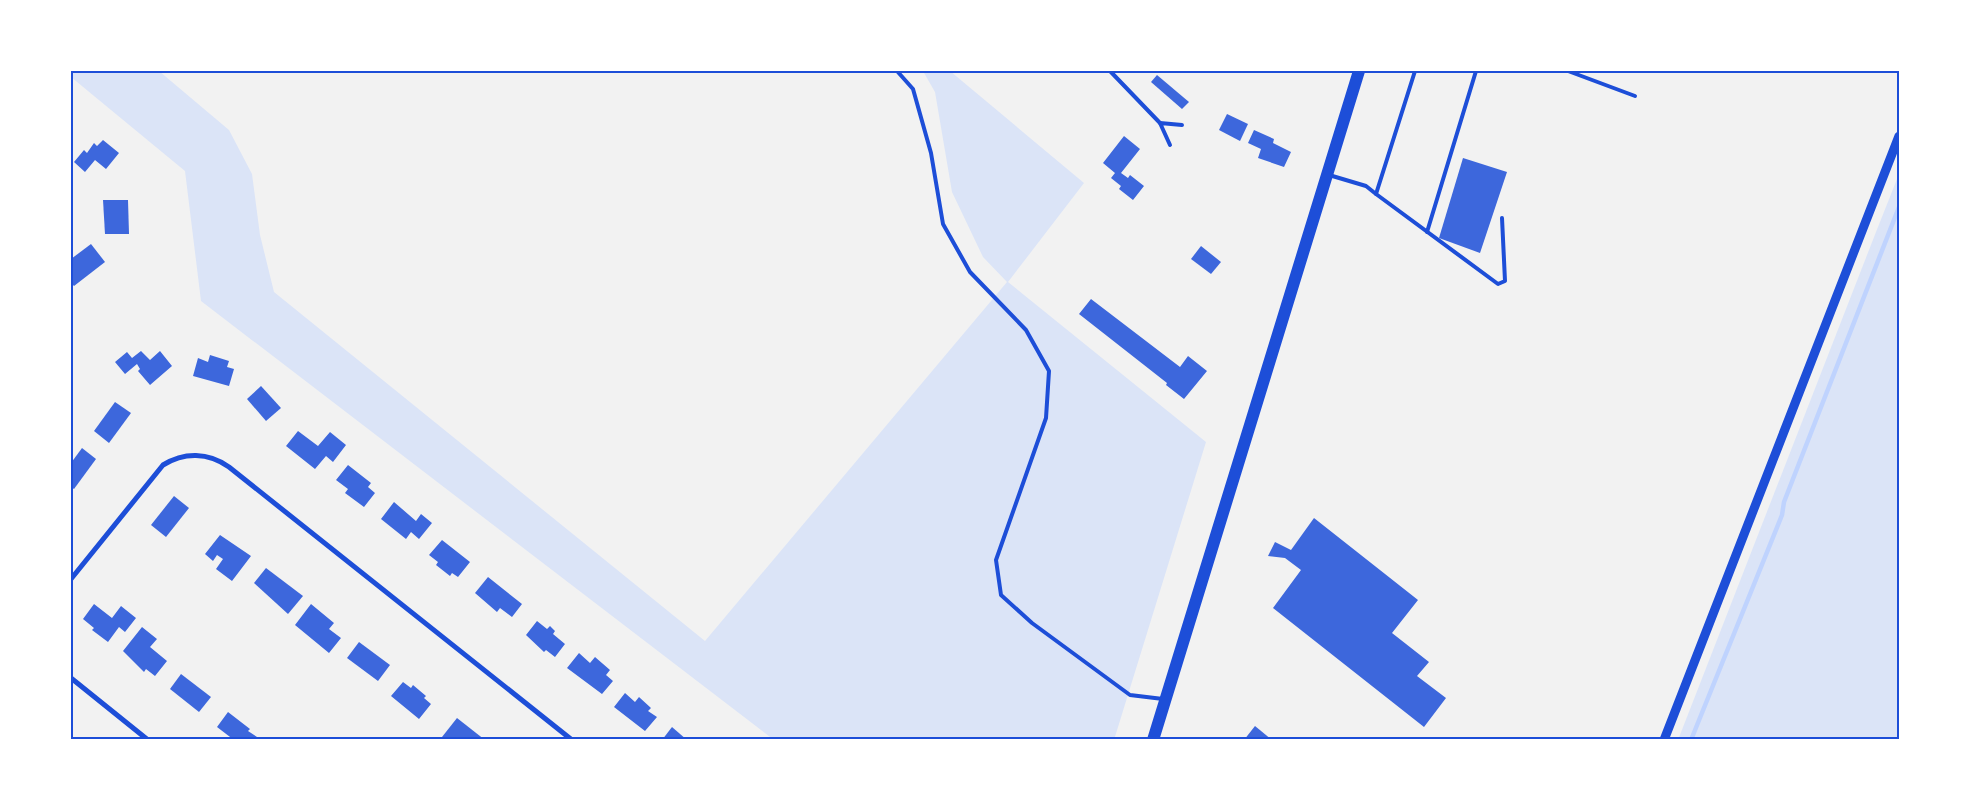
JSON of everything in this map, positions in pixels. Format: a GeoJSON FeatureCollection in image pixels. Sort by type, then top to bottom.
{"type":"FeatureCollection","features":[{"type":"Feature","properties":{"kind":"main road"},"geometry":{"type":"LineString","coordinates":[[1153,740],[1359,71]]}},
{"type":"Feature","properties":{"kind":"street"},"geometry":{"type":"LineString","coordinates":[[1664,740],[1899,136]]}},
{"type":"Feature","properties":{"kind":"street"},"geometry":{"type":"LineString","coordinates":[[71,579],[157,470],[169,461],[188,456],[206,456],[229,467],[572,740]]}},
{"type":"Feature","properties":{"kind":"street"},"geometry":{"type":"LineString","coordinates":[[71,678],[148,740]]}},
{"type":"Feature","properties":{"kind":"lane"},"geometry":{"type":"LineString","coordinates":[[897,71],[913,90],[931,153],[943,224],[970,272],[1026,330],[1048,372],[1046,418],[996,560],[1001,595],[1032,623],[1130,695],[1165,699]]}},
{"type":"Feature","properties":{"kind":"lane"},"geometry":{"type":"LineString","coordinates":[[1110,71],[1160,123],[1170,145]]}},
{"type":"Feature","properties":{"kind":"lane"},"geometry":{"type":"LineString","coordinates":[[1376,194],[1415,71]]}},
{"type":"Feature","properties":{"kind":"lane"},"geometry":{"type":"LineString","coordinates":[[1427,232],[1476,71]]}},
{"type":"Feature","properties":{"kind":"lane"},"geometry":{"type":"LineString","coordinates":[[1568,71],[1635,96]]}},
{"type":"Feature","properties":{"kind":"lane"},"geometry":{"type":"LineString","coordinates":[[1160,123],[1182,125]]}},
{"type":"Feature","properties":{"kind":"lane"},"geometry":{"type":"LineString","coordinates":[[1327,174],[1366,186],[1498,284],[1505,280],[1502,218]]}},
{"type":"Feature","properties":{"kind":"shaded area"},"geometry":{"type":"Polygon","coordinates":[[[71,71],[159,71],[229,130],[252,174],[260,235],[274,292],[705,641],[1007,282],[983,257],[952,192],[935,92],[923,71],[950,71],[1084,183],[1008,282],[1206,442],[1114,740],[774,740],[201,301],[185,171],[71,77],[71,71]]]}},
{"type":"Feature","properties":{"kind":"shaded area"},"geometry":{"type":"Polygon","coordinates":[[[1899,174],[1899,740],[1678,740],[1876,232],[1899,174]]]}},
{"type":"Feature","properties":{"kind":"building"},"geometry":{"type":"Polygon","coordinates":[[[1157,75],[1189,102],[1182,109],[1151,82],[1157,75]]]}},
{"type":"Feature","properties":{"kind":"building"},"geometry":{"type":"Polygon","coordinates":[[[1227,114],[1248,124],[1240,141],[1219,130],[1227,114]]]}},
{"type":"Feature","properties":{"kind":"building"},"geometry":{"type":"Polygon","coordinates":[[[1254,130],[1274,139],[1273,143],[1291,152],[1284,167],[1258,158],[1261,149],[1248,143],[1254,130]]]}},
{"type":"Feature","properties":{"kind":"building"},"geometry":{"type":"Polygon","coordinates":[[[1124,136],[1140,149],[1121,173],[1128,178],[1130,175],[1144,186],[1133,200],[1119,189],[1121,186],[1111,178],[1115,173],[1103,163],[1124,136]]]}},
{"type":"Feature","properties":{"kind":"building"},"geometry":{"type":"Polygon","coordinates":[[[103,140],[119,153],[106,169],[95,160],[85,172],[74,162],[84,150],[87,153],[94,143],[97,146],[103,140]]]}},
{"type":"Feature","properties":{"kind":"building"},"geometry":{"type":"Polygon","coordinates":[[[1463,158],[1507,172],[1480,253],[1439,238],[1463,158]]]}},
{"type":"Feature","properties":{"kind":"building"},"geometry":{"type":"Polygon","coordinates":[[[103,200],[128,200],[129,234],[105,234],[103,200]]]}},
{"type":"Feature","properties":{"kind":"building"},"geometry":{"type":"Polygon","coordinates":[[[91,244],[105,262],[74,286],[71,283],[71,259],[91,244]]]}},
{"type":"Feature","properties":{"kind":"building"},"geometry":{"type":"Polygon","coordinates":[[[1201,246],[1221,262],[1211,274],[1191,259],[1201,246]]]}},
{"type":"Feature","properties":{"kind":"building"},"geometry":{"type":"Polygon","coordinates":[[[1091,299],[1180,367],[1188,356],[1207,371],[1184,399],[1166,385],[1167,383],[1079,314],[1091,299]]]}},
{"type":"Feature","properties":{"kind":"building"},"geometry":{"type":"Polygon","coordinates":[[[141,351],[150,360],[160,351],[172,366],[150,385],[138,371],[140,369],[137,364],[125,374],[115,362],[127,352],[132,358],[141,351]]]}},
{"type":"Feature","properties":{"kind":"building"},"geometry":{"type":"Polygon","coordinates":[[[210,355],[229,361],[227,367],[234,369],[229,386],[193,376],[198,358],[208,362],[210,355]]]}},
{"type":"Feature","properties":{"kind":"building"},"geometry":{"type":"Polygon","coordinates":[[[261,386],[281,408],[266,421],[247,399],[261,386]]]}},
{"type":"Feature","properties":{"kind":"building"},"geometry":{"type":"Polygon","coordinates":[[[115,402],[131,413],[109,443],[94,431],[115,402]]]}},
{"type":"Feature","properties":{"kind":"building"},"geometry":{"type":"Polygon","coordinates":[[[298,431],[318,446],[330,432],[346,445],[333,462],[326,456],[315,469],[286,446],[298,431]]]}},
{"type":"Feature","properties":{"kind":"building"},"geometry":{"type":"Polygon","coordinates":[[[82,448],[96,459],[74,489],[71,487],[71,463],[82,448]]]}},
{"type":"Feature","properties":{"kind":"building"},"geometry":{"type":"Polygon","coordinates":[[[348,465],[371,483],[368,487],[375,493],[364,507],[345,493],[348,489],[336,480],[348,465]]]}},
{"type":"Feature","properties":{"kind":"building"},"geometry":{"type":"Polygon","coordinates":[[[174,496],[189,508],[166,537],[151,525],[174,496]]]}},
{"type":"Feature","properties":{"kind":"building"},"geometry":{"type":"Polygon","coordinates":[[[394,502],[416,521],[421,514],[432,523],[419,539],[411,532],[406,539],[381,519],[394,502]]]}},
{"type":"Feature","properties":{"kind":"building"},"geometry":{"type":"Polygon","coordinates":[[[1314,518],[1418,600],[1392,633],[1429,662],[1417,676],[1446,698],[1424,727],[1273,608],[1301,570],[1285,558],[1268,556],[1275,542],[1291,550],[1314,518]]]}},
{"type":"Feature","properties":{"kind":"building"},"geometry":{"type":"Polygon","coordinates":[[[220,535],[251,556],[232,581],[216,569],[223,559],[217,555],[213,561],[205,554],[220,535]]]}},
{"type":"Feature","properties":{"kind":"building"},"geometry":{"type":"Polygon","coordinates":[[[442,540],[470,562],[458,577],[452,573],[450,576],[436,565],[438,562],[429,555],[442,540]]]}},
{"type":"Feature","properties":{"kind":"building"},"geometry":{"type":"Polygon","coordinates":[[[266,568],[303,596],[288,614],[254,583],[266,568]]]}},
{"type":"Feature","properties":{"kind":"building"},"geometry":{"type":"Polygon","coordinates":[[[488,577],[522,604],[512,617],[500,608],[497,612],[475,593],[488,577]]]}},
{"type":"Feature","properties":{"kind":"building"},"geometry":{"type":"Polygon","coordinates":[[[94,604],[112,618],[121,606],[136,618],[125,632],[119,627],[108,642],[92,630],[94,628],[83,619],[94,604]]]}},
{"type":"Feature","properties":{"kind":"building"},"geometry":{"type":"Polygon","coordinates":[[[311,604],[334,623],[329,629],[341,638],[329,653],[295,625],[311,604]]]}},
{"type":"Feature","properties":{"kind":"building"},"geometry":{"type":"Polygon","coordinates":[[[537,621],[547,629],[550,626],[555,631],[553,634],[565,644],[555,657],[546,650],[544,652],[526,635],[537,621]]]}},
{"type":"Feature","properties":{"kind":"building"},"geometry":{"type":"Polygon","coordinates":[[[142,627],[157,639],[150,647],[167,661],[155,676],[146,669],[144,672],[123,651],[142,627]]]}},
{"type":"Feature","properties":{"kind":"building"},"geometry":{"type":"Polygon","coordinates":[[[359,642],[390,665],[378,681],[347,658],[359,642]]]}},
{"type":"Feature","properties":{"kind":"building"},"geometry":{"type":"Polygon","coordinates":[[[579,653],[590,663],[595,657],[610,670],[606,675],[613,681],[602,694],[567,668],[579,653]]]}},
{"type":"Feature","properties":{"kind":"building"},"geometry":{"type":"Polygon","coordinates":[[[181,674],[211,697],[199,712],[170,689],[181,674]]]}},
{"type":"Feature","properties":{"kind":"building"},"geometry":{"type":"Polygon","coordinates":[[[403,682],[411,688],[413,685],[426,696],[424,698],[431,704],[419,719],[391,696],[403,682]]]}},
{"type":"Feature","properties":{"kind":"building"},"geometry":{"type":"Polygon","coordinates":[[[625,693],[635,702],[639,697],[651,708],[648,711],[657,717],[645,731],[614,707],[625,693]]]}},
{"type":"Feature","properties":{"kind":"building"},"geometry":{"type":"Polygon","coordinates":[[[228,712],[250,729],[248,731],[257,737],[255,740],[234,740],[217,727],[228,712]]]}},
{"type":"Feature","properties":{"kind":"building"},"geometry":{"type":"Polygon","coordinates":[[[457,718],[485,740],[445,740],[442,737],[457,718]]]}},
{"type":"Feature","properties":{"kind":"building"},"geometry":{"type":"Polygon","coordinates":[[[1255,726],[1272,740],[1244,740],[1255,726]]]}},
{"type":"Feature","properties":{"kind":"building"},"geometry":{"type":"Polygon","coordinates":[[[672,727],[687,740],[662,740],[672,727]]]}},
{"type":"Feature","properties":{"kind":"waterway"},"geometry":{"type":"LineString","coordinates":[[1691,740],[1782,515],[1784,502],[1899,207]]}}]}
